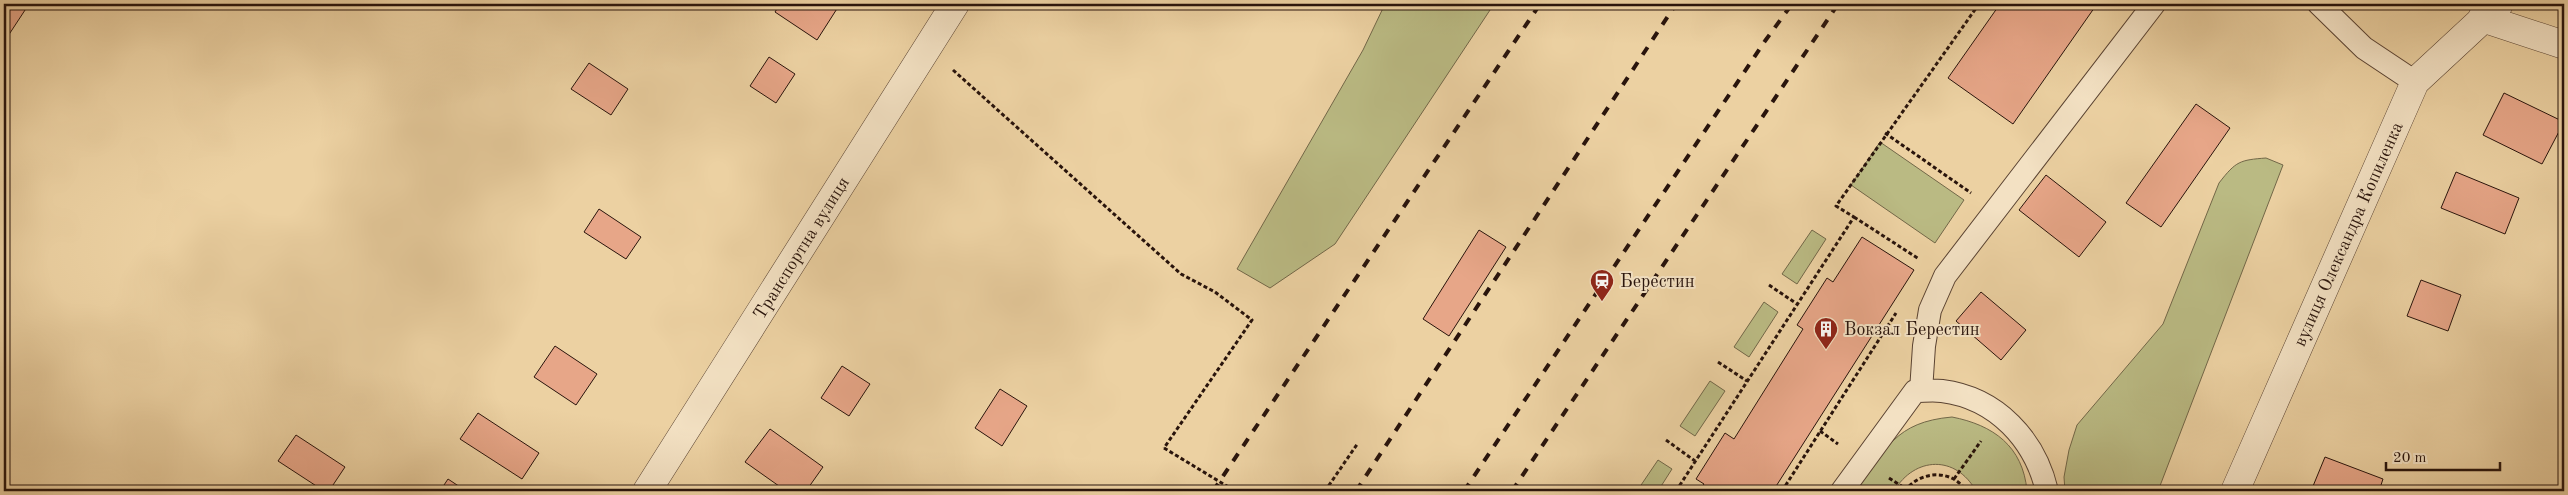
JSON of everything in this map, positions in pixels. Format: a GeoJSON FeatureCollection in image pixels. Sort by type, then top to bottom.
{"type":"FeatureCollection","features":[{"type":"Feature","properties":{"kind":"street","name":"Транспортна вулиця"},"geometry":{"type":"LineString","coordinates":[[647,491],[955,4]]}},
{"type":"Feature","properties":{"kind":"street","name":"вулиця Олександра Копиленка"},"geometry":{"type":"LineString","coordinates":[[2235,491],[2415,82],[2490,11]]}},
{"type":"Feature","properties":{"kind":"street"},"geometry":{"type":"LineString","coordinates":[[2490,11],[2564,45]]}},
{"type":"Feature","properties":{"kind":"lane"},"geometry":{"type":"LineString","coordinates":[[1921,391],[1924,346],[1930,310],[1945,276],[2154,4]]}},
{"type":"Feature","properties":{"kind":"lane"},"geometry":{"type":"LineString","coordinates":[[2319,4],[2364,48],[2415,82]]}},
{"type":"Feature","properties":{"kind":"lane"},"geometry":{"type":"LineString","coordinates":[[1842,491],[1915,391],[1942,391],[1969,398],[1993,409],[2014,426],[2031,448],[2043,473],[2047,491]]}},
{"type":"Feature","properties":{"kind":"path"},"geometry":{"type":"LineString","coordinates":[[1945,276],[1836,206],[1885,133],[1979,4]]}},
{"type":"Feature","properties":{"kind":"path"},"geometry":{"type":"LineString","coordinates":[[928,48],[1181,274],[1215,292],[1252,320],[1164,448],[1235,491]]}},
{"type":"Feature","properties":{"kind":"path"},"geometry":{"type":"LineString","coordinates":[[1885,133],[1996,211]]}},
{"type":"Feature","properties":{"kind":"path"},"geometry":{"type":"LineString","coordinates":[[1676,491],[1854,217]]}},
{"type":"Feature","properties":{"kind":"path"},"geometry":{"type":"LineString","coordinates":[[1769,284],[1797,304]]}},
{"type":"Feature","properties":{"kind":"path"},"geometry":{"type":"LineString","coordinates":[[1782,491],[1900,306]]}},
{"type":"Feature","properties":{"kind":"path"},"geometry":{"type":"LineString","coordinates":[[1718,362],[1747,381]]}},
{"type":"Feature","properties":{"kind":"path"},"geometry":{"type":"LineString","coordinates":[[1954,480],[1987,434]]}},
{"type":"Feature","properties":{"kind":"path"},"geometry":{"type":"LineString","coordinates":[[1666,440],[1696,461]]}},
{"type":"Feature","properties":{"kind":"path"},"geometry":{"type":"LineString","coordinates":[[1325,491],[1358,443]]}},
{"type":"Feature","properties":{"kind":"path"},"geometry":{"type":"LineString","coordinates":[[1887,476],[1905,490],[1923,477],[1933,474],[1954,480],[1966,491]]}},
{"type":"Feature","properties":{"kind":"green space"},"geometry":{"type":"Polygon","coordinates":[[[1385,4],[1494,4],[1335,244],[1270,288],[1237,269],[1363,50],[1385,4]]]}},
{"type":"Feature","properties":{"kind":"green space"},"geometry":{"type":"Polygon","coordinates":[[[1880,142],[1964,200],[1935,243],[1851,185],[1880,142]]]}},
{"type":"Feature","properties":{"kind":"green space"},"geometry":{"type":"Polygon","coordinates":[[[2266,158],[2283,165],[2158,491],[2065,491],[2064,477],[2069,450],[2077,425],[2163,324],[2219,183],[2239,163],[2266,158]]]}},
{"type":"Feature","properties":{"kind":"green space"},"geometry":{"type":"Polygon","coordinates":[[[1812,230],[1826,239],[1797,284],[1782,274],[1812,230]]]}},
{"type":"Feature","properties":{"kind":"green space"},"geometry":{"type":"Polygon","coordinates":[[[1764,302],[1778,312],[1749,357],[1734,347],[1764,302]]]}},
{"type":"Feature","properties":{"kind":"green space"},"geometry":{"type":"Polygon","coordinates":[[[1710,381],[1725,391],[1695,436],[1680,426],[1710,381]]]}},
{"type":"Feature","properties":{"kind":"green space"},"geometry":{"type":"Polygon","coordinates":[[[1952,417],[1980,426],[1993,432],[2003,440],[2019,462],[2027,491],[1976,491],[1968,479],[1958,471],[1947,466],[1935,464],[1913,471],[1903,479],[1894,491],[1855,491],[1884,450],[1904,432],[1933,420],[1952,417]]]}},
{"type":"Feature","properties":{"kind":"green space"},"geometry":{"type":"Polygon","coordinates":[[[1658,460],[1672,469],[1658,491],[1637,491],[1658,460]]]}},
{"type":"Feature","properties":{"kind":"building"},"geometry":{"type":"Polygon","coordinates":[[[4,4],[29,4],[8,36],[4,33],[4,4]]]}},
{"type":"Feature","properties":{"kind":"building"},"geometry":{"type":"Polygon","coordinates":[[[780,4],[840,4],[817,40],[775,12],[780,4]]]}},
{"type":"Feature","properties":{"kind":"building"},"geometry":{"type":"Polygon","coordinates":[[[2000,4],[2097,4],[2013,124],[1948,78],[2000,4]]]}},
{"type":"Feature","properties":{"kind":"building"},"geometry":{"type":"Polygon","coordinates":[[[769,57],[795,74],[776,103],[750,86],[769,57]]]}},
{"type":"Feature","properties":{"kind":"building"},"geometry":{"type":"Polygon","coordinates":[[[589,63],[628,89],[611,115],[571,89],[589,63]]]}},
{"type":"Feature","properties":{"kind":"building"},"geometry":{"type":"Polygon","coordinates":[[[2504,93],[2564,122],[2542,164],[2483,135],[2504,93]]]}},
{"type":"Feature","properties":{"kind":"building"},"geometry":{"type":"Polygon","coordinates":[[[2196,104],[2230,128],[2161,227],[2126,203],[2196,104]]]}},
{"type":"Feature","properties":{"kind":"building"},"geometry":{"type":"Polygon","coordinates":[[[2456,172],[2519,198],[2505,234],[2441,208],[2456,172]]]}},
{"type":"Feature","properties":{"kind":"building"},"geometry":{"type":"Polygon","coordinates":[[[2046,175],[2106,222],[2079,257],[2019,210],[2046,175]]]}},
{"type":"Feature","properties":{"kind":"building"},"geometry":{"type":"Polygon","coordinates":[[[599,209],[641,237],[626,259],[584,232],[599,209]]]}},
{"type":"Feature","properties":{"kind":"building"},"geometry":{"type":"Polygon","coordinates":[[[1479,230],[1506,247],[1449,336],[1423,319],[1479,230]]]}},
{"type":"Feature","properties":{"kind":"building","name":"Вокзал Берестин"},"geometry":{"type":"Polygon","coordinates":[[[1862,237],[1914,270],[1773,491],[1699,491],[1704,484],[1696,479],[1725,433],[1734,439],[1803,329],[1797,325],[1827,278],[1833,282],[1862,237]]]}},
{"type":"Feature","properties":{"kind":"building"},"geometry":{"type":"Polygon","coordinates":[[[2421,280],[2461,295],[2448,331],[2407,316],[2421,280]]]}},
{"type":"Feature","properties":{"kind":"building"},"geometry":{"type":"Polygon","coordinates":[[[1981,292],[2026,330],[2001,360],[1956,321],[1981,292]]]}},
{"type":"Feature","properties":{"kind":"building"},"geometry":{"type":"Polygon","coordinates":[[[555,346],[597,374],[576,405],[534,377],[555,346]]]}},
{"type":"Feature","properties":{"kind":"building"},"geometry":{"type":"Polygon","coordinates":[[[842,366],[870,384],[849,416],[821,398],[842,366]]]}},
{"type":"Feature","properties":{"kind":"building"},"geometry":{"type":"Polygon","coordinates":[[[1000,389],[1027,406],[1002,446],[975,428],[1000,389]]]}},
{"type":"Feature","properties":{"kind":"building"},"geometry":{"type":"Polygon","coordinates":[[[478,413],[539,453],[522,479],[460,439],[478,413]]]}},
{"type":"Feature","properties":{"kind":"building"},"geometry":{"type":"Polygon","coordinates":[[[770,429],[823,467],[806,491],[786,491],[745,462],[770,429]]]}},
{"type":"Feature","properties":{"kind":"building"},"geometry":{"type":"Polygon","coordinates":[[[296,435],[345,467],[329,491],[324,491],[278,461],[296,435]]]}},
{"type":"Feature","properties":{"kind":"building"},"geometry":{"type":"Polygon","coordinates":[[[2325,457],[2383,479],[2379,491],[2311,491],[2325,457]]]}},
{"type":"Feature","properties":{"kind":"building"},"geometry":{"type":"Polygon","coordinates":[[[448,479],[466,491],[440,491],[448,479]]]}},
{"type":"Feature","properties":{"kind":"railway"},"geometry":{"type":"LineString","coordinates":[[1213,491],[1540,4]]}},
{"type":"Feature","properties":{"kind":"railway"},"geometry":{"type":"LineString","coordinates":[[1356,491],[1676,4]]}},
{"type":"Feature","properties":{"kind":"railway"},"geometry":{"type":"LineString","coordinates":[[1464,491],[1765,41],[1792,4]]}},
{"type":"Feature","properties":{"kind":"railway"},"geometry":{"type":"LineString","coordinates":[[1512,491],[1838,4]]}},
{"type":"Feature","properties":{"kind":"place","name":"Берестин"},"geometry":{"type":"Point","coordinates":[1602,302]}},
{"type":"Feature","properties":{"kind":"place","name":"Вокзал Берестин"},"geometry":{"type":"Point","coordinates":[1826,350]}}]}
